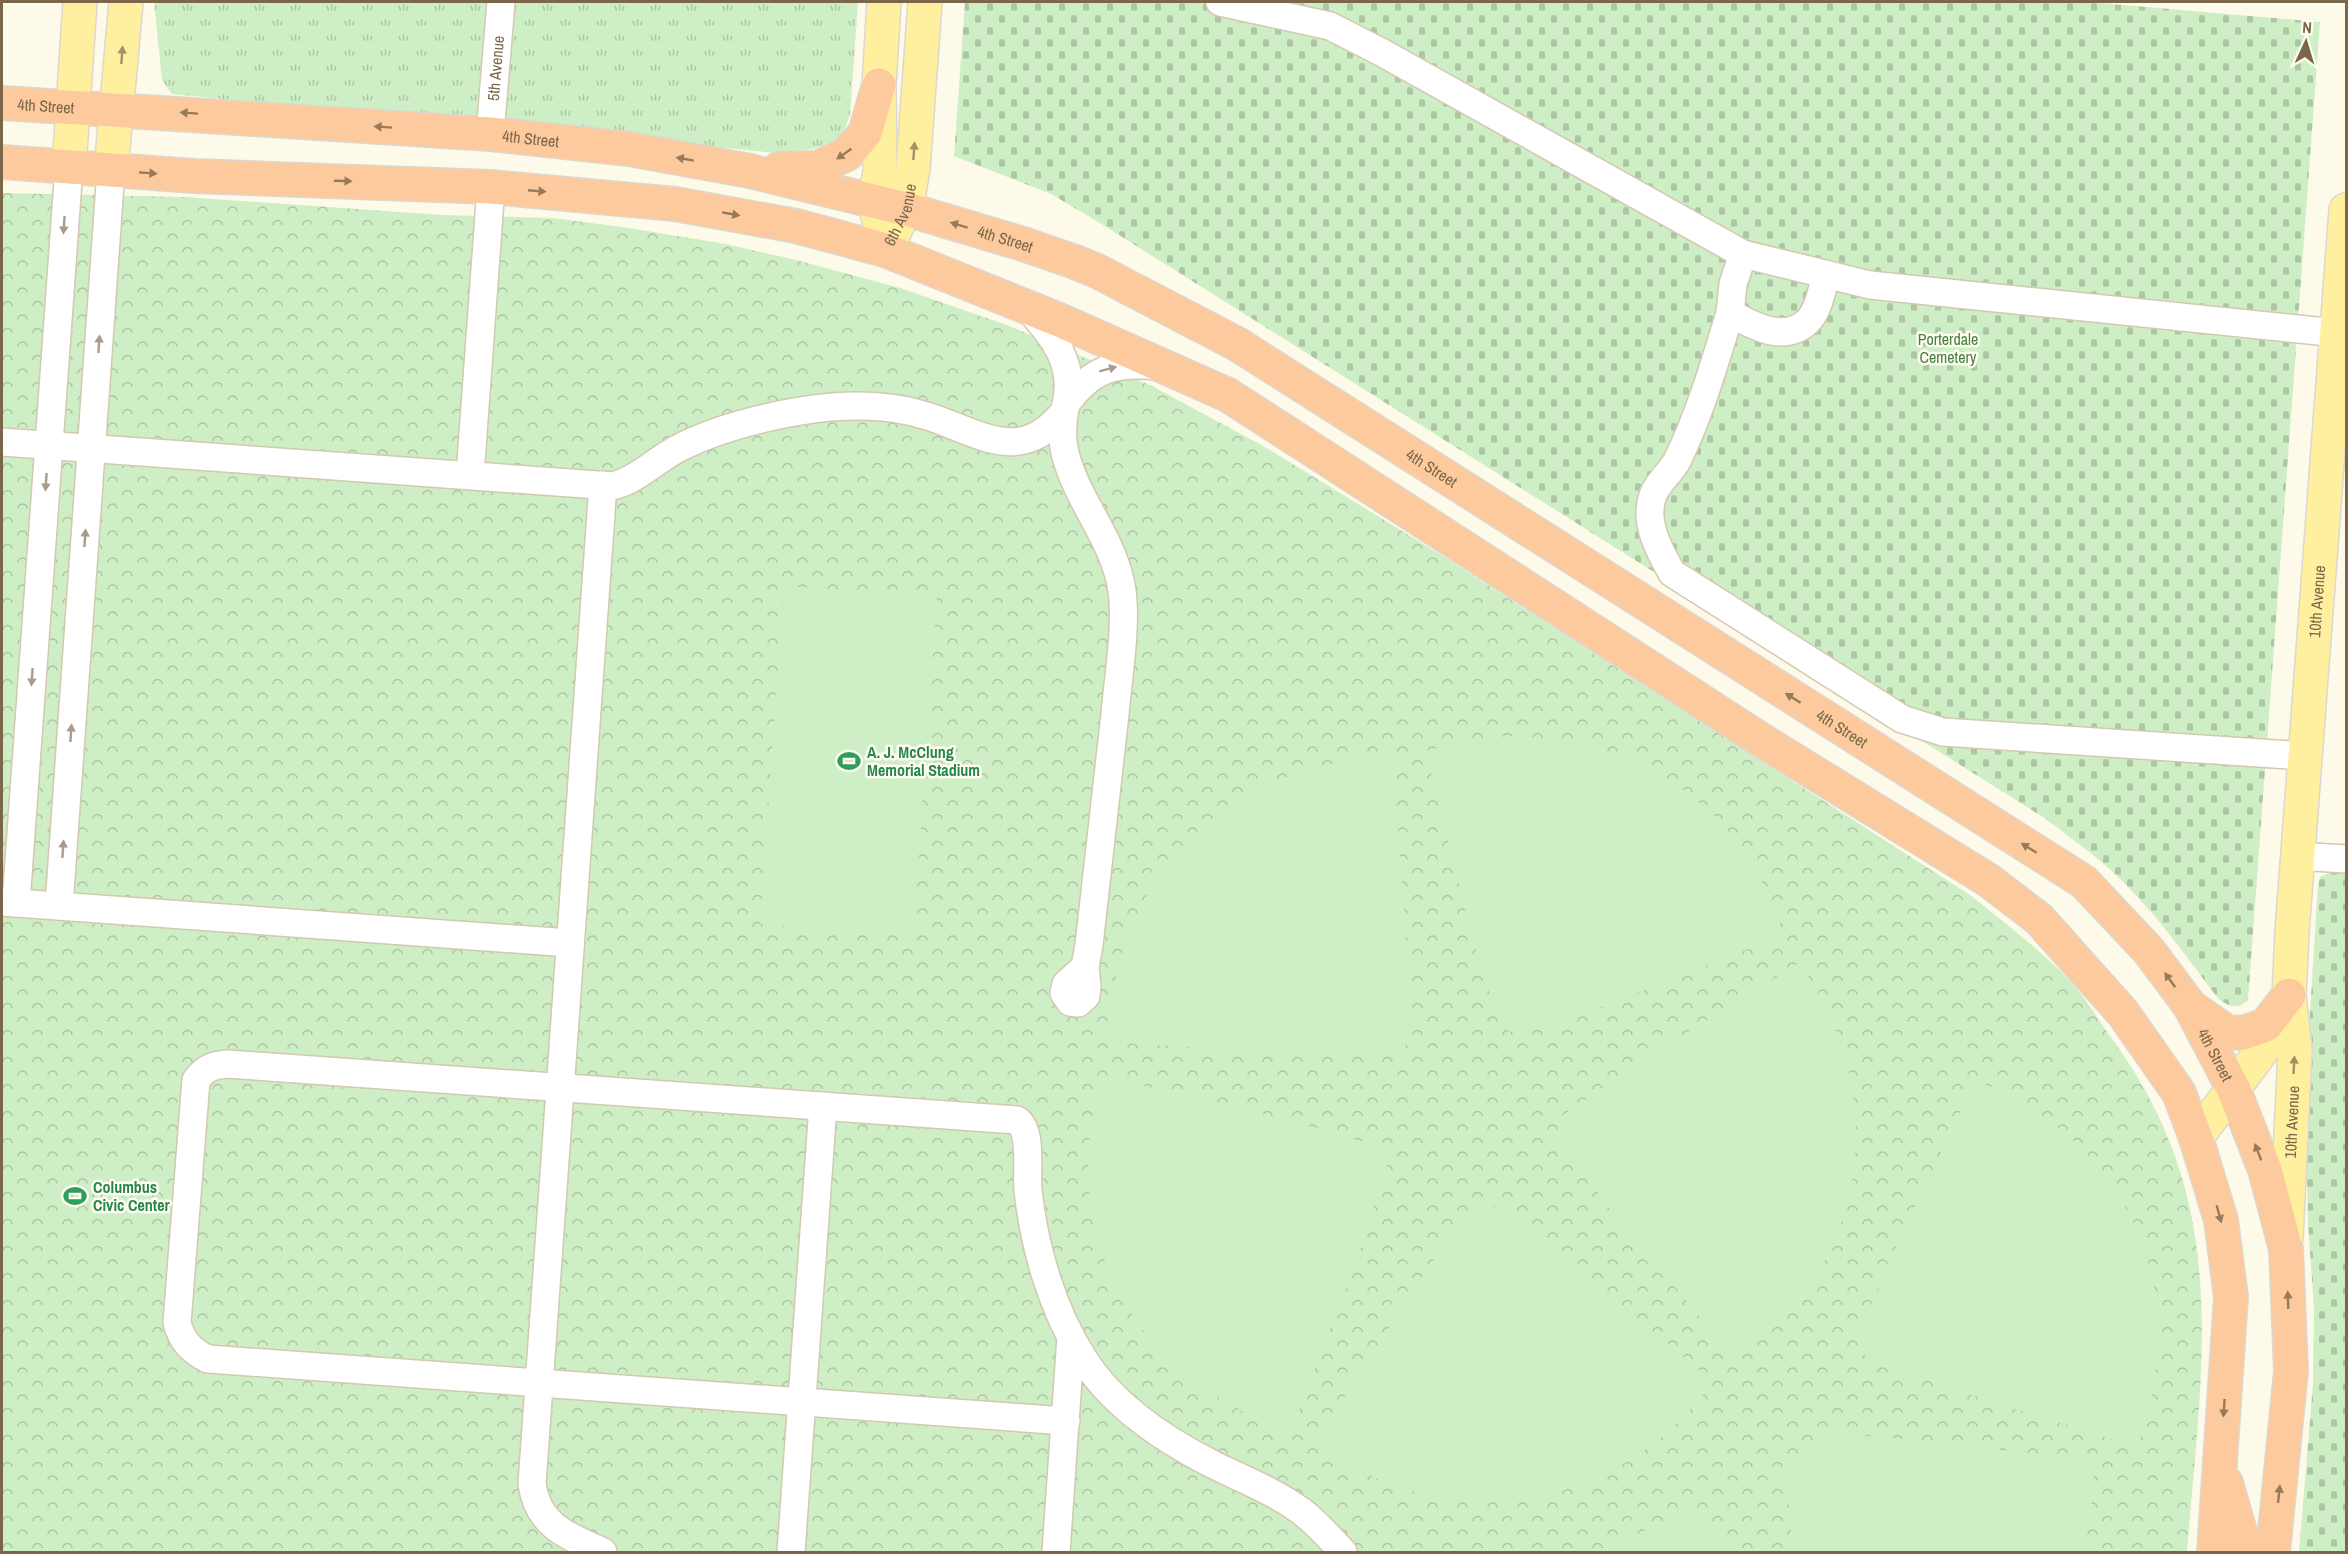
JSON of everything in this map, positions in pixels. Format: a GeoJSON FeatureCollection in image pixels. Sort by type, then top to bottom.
{"type":"FeatureCollection","features":[{"type":"Feature","properties":{"kind":"highway"},"geometry":{"type":"LineString","coordinates":[[750,171],[818,168],[846,154],[865,133],[879,86]]}},
{"type":"Feature","properties":{"kind":"highway","name":"4th Street"},"geometry":{"type":"LineString","coordinates":[[2,103],[490,134],[628,149],[750,171],[890,206],[1023,244],[1097,271],[1237,344],[2084,882],[2149,951],[2190,1006],[2234,1090],[2265,1170],[2286,1249],[2291,1371],[2273,1552]]}},
{"type":"Feature","properties":{"kind":"highway"},"geometry":{"type":"LineString","coordinates":[[2,162],[194,176],[491,187],[675,204],[796,226],[885,250],[1028,307],[1228,395],[1767,743],[1988,880],[2039,919],[2122,1013],[2179,1094],[2196,1138],[2221,1220],[2231,1297],[2214,1552]]}},
{"type":"Feature","properties":{"kind":"highway"},"geometry":{"type":"LineString","coordinates":[[2190,1006],[2227,1032],[2243,1032],[2266,1025],[2289,995]]}},
{"type":"Feature","properties":{"kind":"highway"},"geometry":{"type":"LineString","coordinates":[[2220,1461],[2241,1535],[2240,1552]]}},
{"type":"Feature","properties":{"kind":"main road"},"geometry":{"type":"LineString","coordinates":[[69,167],[71,106],[80,2]]}},
{"type":"Feature","properties":{"kind":"main road"},"geometry":{"type":"LineString","coordinates":[[111,170],[126,2]]}},
{"type":"Feature","properties":{"kind":"main road","name":"6th Avenue"},"geometry":{"type":"LineString","coordinates":[[884,2],[879,86],[880,171],[890,206],[885,250]]}},
{"type":"Feature","properties":{"kind":"main road","name":"6th Avenue"},"geometry":{"type":"LineString","coordinates":[[890,206],[913,169],[925,2]]}},
{"type":"Feature","properties":{"kind":"main road","name":"10th Avenue"},"geometry":{"type":"LineString","coordinates":[[2286,1249],[2295,1050],[2289,995],[2297,856],[2337,333],[2344,273],[2346,210]]}},
{"type":"Feature","properties":{"kind":"main road","name":"10th Avenue"},"geometry":{"type":"LineString","coordinates":[[2196,1138],[2279,1028],[2289,995]]}},
{"type":"Feature","properties":{"kind":"street","name":"5th Avenue"},"geometry":{"type":"LineString","coordinates":[[490,134],[501,2]]}},
{"type":"Feature","properties":{"kind":"street"},"geometry":{"type":"LineString","coordinates":[[1220,2],[1330,26],[1743,254],[1870,285],[2337,333]]}},
{"type":"Feature","properties":{"kind":"street"},"geometry":{"type":"LineString","coordinates":[[69,167],[49,445],[9,902],[570,943]]}},
{"type":"Feature","properties":{"kind":"street"},"geometry":{"type":"LineString","coordinates":[[58,906],[111,170]]}},
{"type":"Feature","properties":{"kind":"street"},"geometry":{"type":"LineString","coordinates":[[470,475],[491,187]]}},
{"type":"Feature","properties":{"kind":"street"},"geometry":{"type":"LineString","coordinates":[[1743,254],[1732,284],[1730,313],[1695,416],[1676,462],[1653,494],[1651,516],[1656,545],[1672,573],[1902,719],[1943,732],[2304,756]]}},
{"type":"Feature","properties":{"kind":"street"},"geometry":{"type":"LineString","coordinates":[[1730,313],[1756,328],[1786,333],[1808,321],[1818,305],[1826,274]]}},
{"type":"Feature","properties":{"kind":"street"},"geometry":{"type":"LineString","coordinates":[[1028,307],[1056,341],[1062,352],[1068,376],[1063,440],[1071,474]]}},
{"type":"Feature","properties":{"kind":"street"},"geometry":{"type":"LineString","coordinates":[[1017,442],[1037,437],[1046,431],[1083,383],[1102,370],[1127,365],[1163,367]]}},
{"type":"Feature","properties":{"kind":"street"},"geometry":{"type":"LineString","coordinates":[[2,442],[612,486],[624,482],[680,448],[722,431],[794,413],[828,408],[876,406],[924,415],[993,441],[1038,445],[1048,449],[1071,474],[1111,551],[1122,593],[1117,691],[1102,838],[1085,967]]}},
{"type":"Feature","properties":{"kind":"street"},"geometry":{"type":"LineString","coordinates":[[603,485],[532,1484],[535,1502],[547,1520],[569,1537],[603,1552]]}},
{"type":"Feature","properties":{"kind":"street"},"geometry":{"type":"LineString","coordinates":[[2297,856],[2346,860]]}},
{"type":"Feature","properties":{"kind":"street"},"geometry":{"type":"LineString","coordinates":[[1066,1421],[208,1359],[196,1354],[186,1345],[177,1323],[193,1092],[196,1080],[203,1070],[214,1065],[238,1064],[1014,1120],[1020,1123],[1027,1134],[1028,1183],[1037,1242],[1057,1304],[1071,1337],[1095,1375],[1130,1411],[1191,1452],[1286,1501],[1320,1527],[1343,1552]]}},
{"type":"Feature","properties":{"kind":"street"},"geometry":{"type":"LineString","coordinates":[[791,1552],[823,1106]]}},
{"type":"Feature","properties":{"kind":"street"},"geometry":{"type":"LineString","coordinates":[[1056,1552],[1071,1337]]}},
{"type":"Feature","properties":{"kind":"green space"},"geometry":{"type":"Polygon","coordinates":[[[154,2],[858,2],[850,115],[841,138],[813,149],[776,153],[172,94],[162,80],[154,2]]]}},
{"type":"Feature","properties":{"kind":"green space","name":"Porterdale Cemetery"},"geometry":{"type":"Polygon","coordinates":[[[965,2],[2088,2],[2320,22],[2248,1000],[2240,1005],[2232,1006],[2217,997],[2164,927],[2120,879],[2046,819],[1100,223],[1051,194],[954,156],[965,2]]]}},
{"type":"Feature","properties":{"kind":"green space"},"geometry":{"type":"Polygon","coordinates":[[[2,193],[185,197],[442,215],[553,218],[726,244],[800,261],[900,288],[1007,325],[1152,386],[1265,447],[1443,556],[1970,895],[2046,958],[2081,994],[2127,1061],[2158,1114],[2186,1192],[2196,1242],[2201,1294],[2202,1346],[2187,1552],[2,1552],[2,193]]]}},
{"type":"Feature","properties":{"kind":"green space"},"geometry":{"type":"Polygon","coordinates":[[[784,586],[937,597],[913,935],[760,924],[784,586]]]}},
{"type":"Feature","properties":{"kind":"green space"},"geometry":{"type":"Polygon","coordinates":[[[1511,736],[1559,740],[1604,750],[1645,767],[1682,789],[1715,817],[1743,851],[1766,890],[1784,935],[1607,1005],[1518,1035],[1500,1027],[1471,932],[1426,751],[1481,738],[1511,736]]]}},
{"type":"Feature","properties":{"kind":"green space"},"geometry":{"type":"Polygon","coordinates":[[[1366,758],[1393,758],[1407,947],[1409,1041],[1396,1055],[1296,1054],[1109,1042],[1114,986],[1128,935],[1150,889],[1181,849],[1218,815],[1261,788],[1311,769],[1366,758]]]}},
{"type":"Feature","properties":{"kind":"green space"},"geometry":{"type":"Polygon","coordinates":[[[2334,870],[2346,871],[2346,1552],[2299,1552],[2313,1384],[2314,1308],[2308,1223],[2305,1091],[2318,885],[2320,877],[2334,870]]]}},
{"type":"Feature","properties":{"kind":"green space"},"geometry":{"type":"Polygon","coordinates":[[[1799,963],[1825,1007],[1844,1053],[1854,1101],[1855,1150],[1849,1198],[1833,1245],[1808,1288],[1774,1327],[1735,1359],[1613,1213],[1557,1138],[1559,1118],[1638,1063],[1799,963]]]}},
{"type":"Feature","properties":{"kind":"green space"},"geometry":{"type":"Polygon","coordinates":[[[1102,1076],[1275,1117],[1378,1146],[1388,1162],[1358,1257],[1291,1431],[1236,1408],[1188,1376],[1150,1338],[1120,1294],[1099,1245],[1089,1191],[1090,1135],[1102,1076]]]}},
{"type":"Feature","properties":{"kind":"green space"},"geometry":{"type":"Polygon","coordinates":[[[1975,1080],[2029,1107],[2074,1141],[2109,1182],[2136,1228],[2152,1279],[2158,1333],[2153,1389],[2137,1447],[1955,1390],[1867,1358],[1858,1340],[1896,1247],[1975,1080]]]}},
{"type":"Feature","properties":{"kind":"green space"},"geometry":{"type":"Polygon","coordinates":[[[1490,1203],[1570,1262],[1713,1382],[1673,1427],[1628,1461],[1579,1485],[1528,1499],[1474,1501],[1420,1493],[1367,1474],[1315,1444],[1410,1294],[1471,1207],[1490,1203]]]}},
{"type":"Feature","properties":{"kind":"green space"},"geometry":{"type":"Polygon","coordinates":[[[1824,1433],[1907,1439],[2095,1461],[2091,1510],[2082,1552],[1792,1552],[1787,1472],[1824,1433]]]}},
{"type":"Feature","properties":{"kind":"green space"},"geometry":{"type":"Polygon","coordinates":[[[1692,1508],[1708,1513],[1726,1552],[1599,1552],[1692,1508]]]}},
{"type":"Feature","properties":{"kind":"place","name":"A. J. McClung Memorial Stadium"},"geometry":{"type":"Point","coordinates":[849,761]}},
{"type":"Feature","properties":{"kind":"place","name":"Columbus Civic Center"},"geometry":{"type":"Point","coordinates":[75,1196]}}]}
